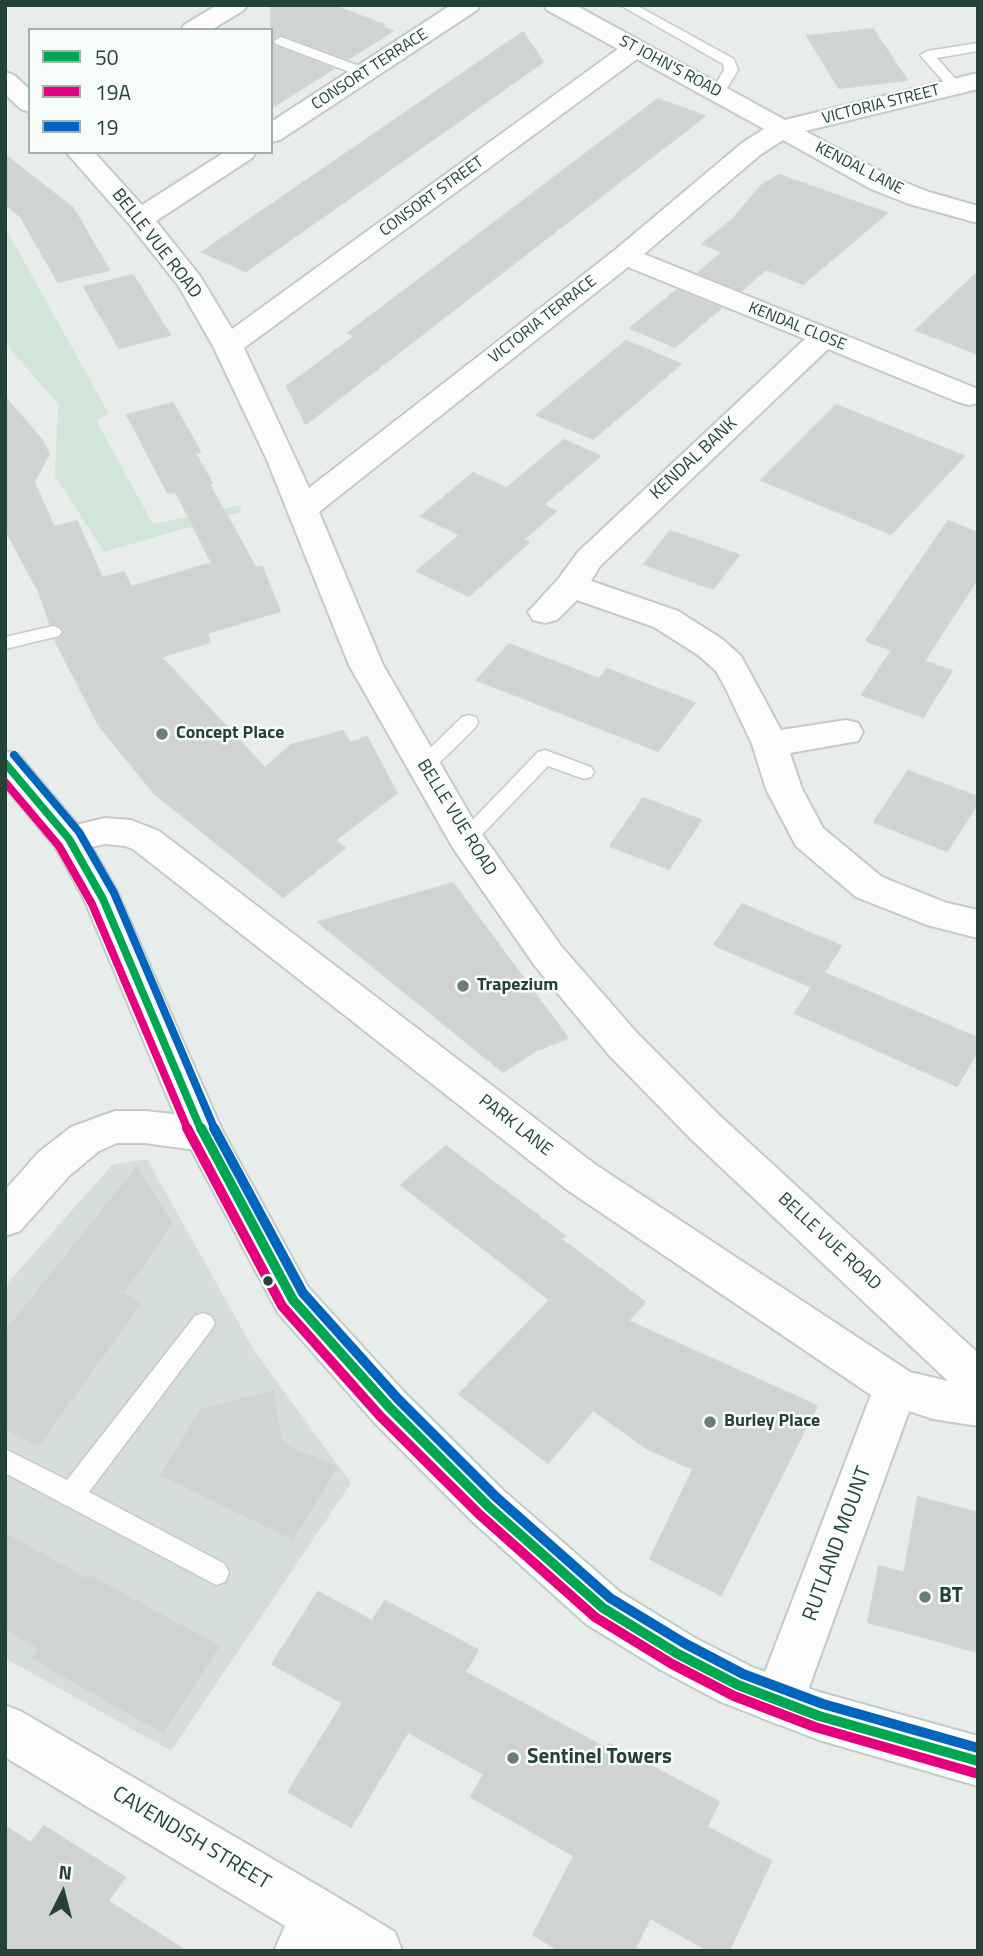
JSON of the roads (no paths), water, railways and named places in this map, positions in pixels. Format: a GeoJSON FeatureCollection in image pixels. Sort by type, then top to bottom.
{"type":"FeatureCollection","features":[{"type":"Feature","properties":{"kind":"street"},"geometry":{"type":"LineString","coordinates":[[196,28],[235,5]]}},
{"type":"Feature","properties":{"kind":"street","name":"CONSORT TERRACE"},"geometry":{"type":"LineString","coordinates":[[273,133],[468,5]]}},
{"type":"Feature","properties":{"kind":"street","name":"ST JOHN'S ROAD"},"geometry":{"type":"LineString","coordinates":[[556,5],[784,128]]}},
{"type":"Feature","properties":{"kind":"street","name":"CONSORT STREET"},"geometry":{"type":"LineString","coordinates":[[228,346],[635,49]]}},
{"type":"Feature","properties":{"kind":"street"},"geometry":{"type":"LineString","coordinates":[[5,80],[28,101]]}},
{"type":"Feature","properties":{"kind":"street","name":"VICTORIA STREET"},"geometry":{"type":"LineString","coordinates":[[784,128],[966,84]]}},
{"type":"Feature","properties":{"kind":"street","name":"KENDAL LANE"},"geometry":{"type":"LineString","coordinates":[[784,128],[881,183],[919,198],[978,215]]}},
{"type":"Feature","properties":{"kind":"street","name":"VICTORIA TERRACE"},"geometry":{"type":"LineString","coordinates":[[301,510],[625,256],[751,149],[784,128]]}},
{"type":"Feature","properties":{"kind":"street","name":"BELLE VUE ROAD"},"geometry":{"type":"LineString","coordinates":[[81,154],[140,219],[190,282],[228,346],[282,460],[366,665],[466,839],[548,956],[623,1044],[705,1127],[978,1381]]}},
{"type":"Feature","properties":{"kind":"street"},"geometry":{"type":"LineString","coordinates":[[140,219],[240,154]]}},
{"type":"Feature","properties":{"kind":"street","name":"KENDAL CLOSE"},"geometry":{"type":"LineString","coordinates":[[625,256],[969,396]]}},
{"type":"Feature","properties":{"kind":"street","name":"KENDAL BANK"},"geometry":{"type":"LineString","coordinates":[[545,612],[571,586],[589,559],[823,338]]}},
{"type":"Feature","properties":{"kind":"street"},"geometry":{"type":"LineString","coordinates":[[571,586],[666,618],[710,647],[729,664],[771,744],[784,789],[809,837],[869,887],[940,915],[978,924]]}},
{"type":"Feature","properties":{"kind":"street"},"geometry":{"type":"LineString","coordinates":[[771,744],[846,732]]}},
{"type":"Feature","properties":{"kind":"street"},"geometry":{"type":"LineString","coordinates":[[5,763],[69,839],[103,899],[204,1134],[293,1300],[389,1406],[488,1506],[603,1608],[678,1654],[738,1685],[819,1716],[978,1761]]}},
{"type":"Feature","properties":{"kind":"street","name":"PARK LANE"},"geometry":{"type":"LineString","coordinates":[[69,839],[105,831],[131,833],[146,840],[581,1177],[896,1387],[933,1399],[978,1406]]}},
{"type":"Feature","properties":{"kind":"street"},"geometry":{"type":"LineString","coordinates":[[5,1219],[54,1164],[85,1139],[115,1128],[145,1127],[204,1134]]}},
{"type":"Feature","properties":{"kind":"street","name":"RUTLAND MOUNT"},"geometry":{"type":"LineString","coordinates":[[779,1701],[896,1387]]}},
{"type":"Feature","properties":{"kind":"street","name":"CAVENDISH STREET"},"geometry":{"type":"LineString","coordinates":[[5,1729],[310,1933],[376,1951]]}},
{"type":"Feature","properties":{"kind":"lane"},"geometry":{"type":"LineString","coordinates":[[626,5],[729,62],[731,70],[717,93]]}},
{"type":"Feature","properties":{"kind":"lane"},"geometry":{"type":"LineString","coordinates":[[281,41],[365,73]]}},
{"type":"Feature","properties":{"kind":"lane"},"geometry":{"type":"LineString","coordinates":[[966,84],[927,55],[976,47]]}},
{"type":"Feature","properties":{"kind":"lane"},"geometry":{"type":"LineString","coordinates":[[5,643],[53,632]]}},
{"type":"Feature","properties":{"kind":"lane"},"geometry":{"type":"LineString","coordinates":[[423,767],[469,722]]}},
{"type":"Feature","properties":{"kind":"lane"},"geometry":{"type":"LineString","coordinates":[[466,839],[545,757],[584,772]]}},
{"type":"Feature","properties":{"kind":"lane"},"geometry":{"type":"LineString","coordinates":[[71,1495],[203,1323]]}},
{"type":"Feature","properties":{"kind":"lane"},"geometry":{"type":"LineString","coordinates":[[5,1460],[216,1573]]}},
{"type":"Feature","properties":{"kind":"place","name":"Concept Place"},"geometry":{"type":"Point","coordinates":[162,734]}},
{"type":"Feature","properties":{"kind":"place","name":"Trapezium"},"geometry":{"type":"Point","coordinates":[463,986]}},
{"type":"Feature","properties":{"kind":"place","name":"Burley Place"},"geometry":{"type":"Point","coordinates":[710,1422]}},
{"type":"Feature","properties":{"kind":"place","name":"BT"},"geometry":{"type":"Point","coordinates":[925,1597]}},
{"type":"Feature","properties":{"kind":"place","name":"Sentinel Towers"},"geometry":{"type":"Point","coordinates":[513,1758]}}]}
